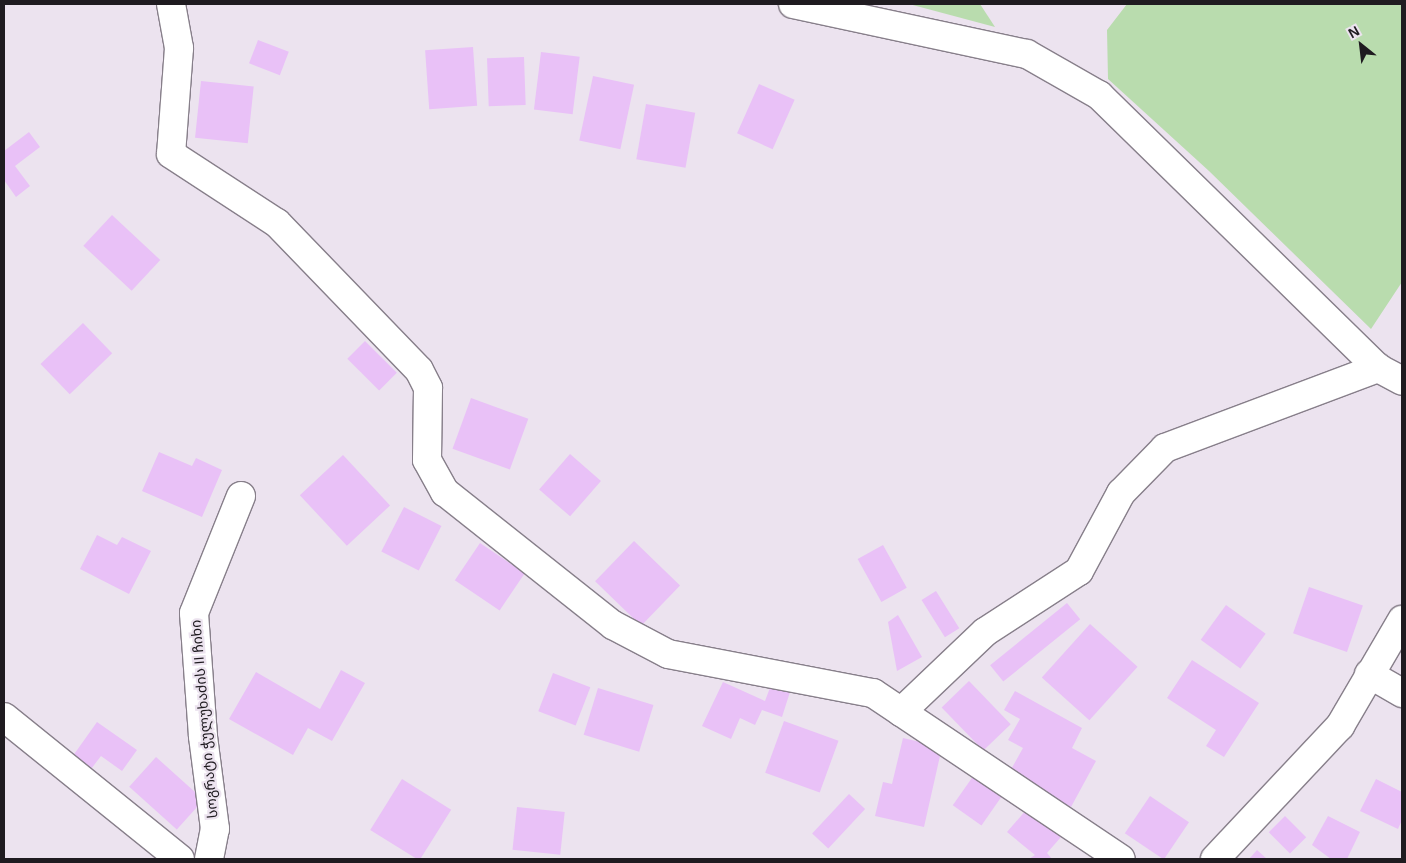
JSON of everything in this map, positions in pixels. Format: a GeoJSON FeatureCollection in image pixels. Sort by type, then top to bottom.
{"type":"FeatureCollection","features":[{"type":"Feature","properties":{"kind":"street"},"geometry":{"type":"LineString","coordinates":[[171,4],[179,48],[172,154],[277,223],[419,370],[428,388],[427,460],[445,492],[613,625],[668,654],[873,693],[1121,859]]}},
{"type":"Feature","properties":{"kind":"street"},"geometry":{"type":"LineString","coordinates":[[793,4],[1027,54],[1099,95],[1378,368],[1402,380]]}},
{"type":"Feature","properties":{"kind":"street"},"geometry":{"type":"LineString","coordinates":[[901,712],[985,632],[1078,570],[1121,493],[1165,448],[1378,368]]}},
{"type":"Feature","properties":{"kind":"street","name":"სოგრატი ჭულუხაძის II ჩიხი"},"geometry":{"type":"LineString","coordinates":[[209,859],[215,829],[203,736],[194,613],[242,496]]}},
{"type":"Feature","properties":{"kind":"street"},"geometry":{"type":"LineString","coordinates":[[1215,859],[1340,726],[1402,620]]}},
{"type":"Feature","properties":{"kind":"street"},"geometry":{"type":"LineString","coordinates":[[1369,674],[1402,693]]}},
{"type":"Feature","properties":{"kind":"street"},"geometry":{"type":"LineString","coordinates":[[4,717],[180,859]]}},
{"type":"Feature","properties":{"kind":"green space"},"geometry":{"type":"Polygon","coordinates":[[[909,4],[980,4],[995,27],[909,4]]]}},
{"type":"Feature","properties":{"kind":"green space"},"geometry":{"type":"Polygon","coordinates":[[[1127,4],[1402,4],[1402,282],[1371,329],[1209,171],[1108,79],[1107,30],[1127,4]]]}},
{"type":"Feature","properties":{"kind":"building"},"geometry":{"type":"Polygon","coordinates":[[[258,40],[289,52],[280,75],[249,63],[258,40]]]}},
{"type":"Feature","properties":{"kind":"building"},"geometry":{"type":"Polygon","coordinates":[[[473,47],[477,106],[429,109],[425,50],[473,47]]]}},
{"type":"Feature","properties":{"kind":"building"},"geometry":{"type":"Polygon","coordinates":[[[541,52],[580,57],[573,114],[534,110],[541,52]]]}},
{"type":"Feature","properties":{"kind":"building"},"geometry":{"type":"Polygon","coordinates":[[[524,57],[526,105],[489,106],[487,58],[524,57]]]}},
{"type":"Feature","properties":{"kind":"building"},"geometry":{"type":"Polygon","coordinates":[[[593,76],[634,85],[620,149],[579,141],[593,76]]]}},
{"type":"Feature","properties":{"kind":"building"},"geometry":{"type":"Polygon","coordinates":[[[201,81],[254,87],[248,143],[195,138],[201,81]]]}},
{"type":"Feature","properties":{"kind":"building"},"geometry":{"type":"Polygon","coordinates":[[[759,84],[795,100],[773,149],[737,133],[759,84]]]}},
{"type":"Feature","properties":{"kind":"building"},"geometry":{"type":"Polygon","coordinates":[[[646,104],[695,113],[686,168],[636,159],[646,104]]]}},
{"type":"Feature","properties":{"kind":"building"},"geometry":{"type":"Polygon","coordinates":[[[29,132],[40,147],[15,166],[30,186],[16,197],[4,180],[4,151],[29,132]]]}},
{"type":"Feature","properties":{"kind":"building"},"geometry":{"type":"Polygon","coordinates":[[[112,215],[160,260],[132,291],[83,246],[112,215]]]}},
{"type":"Feature","properties":{"kind":"building"},"geometry":{"type":"Polygon","coordinates":[[[83,323],[112,353],[70,394],[41,364],[83,323]]]}},
{"type":"Feature","properties":{"kind":"building"},"geometry":{"type":"Polygon","coordinates":[[[365,341],[397,373],[379,390],[347,359],[365,341]]]}},
{"type":"Feature","properties":{"kind":"building"},"geometry":{"type":"Polygon","coordinates":[[[471,398],[528,419],[510,470],[453,449],[471,398]]]}},
{"type":"Feature","properties":{"kind":"building"},"geometry":{"type":"Polygon","coordinates":[[[159,452],[192,466],[196,458],[222,470],[202,517],[142,491],[159,452]]]}},
{"type":"Feature","properties":{"kind":"building"},"geometry":{"type":"Polygon","coordinates":[[[570,454],[601,481],[570,516],[539,489],[570,454]]]}},
{"type":"Feature","properties":{"kind":"building"},"geometry":{"type":"Polygon","coordinates":[[[343,455],[390,505],[347,546],[300,495],[343,455]]]}},
{"type":"Feature","properties":{"kind":"building"},"geometry":{"type":"Polygon","coordinates":[[[404,507],[441,526],[419,571],[381,552],[404,507]]]}},
{"type":"Feature","properties":{"kind":"building"},"geometry":{"type":"Polygon","coordinates":[[[97,535],[117,545],[122,537],[151,551],[129,594],[80,569],[97,535]]]}},
{"type":"Feature","properties":{"kind":"building"},"geometry":{"type":"Polygon","coordinates":[[[634,541],[680,585],[641,626],[595,581],[634,541]]]}},
{"type":"Feature","properties":{"kind":"building"},"geometry":{"type":"Polygon","coordinates":[[[480,543],[525,573],[500,611],[455,580],[480,543]]]}},
{"type":"Feature","properties":{"kind":"building"},"geometry":{"type":"Polygon","coordinates":[[[883,545],[907,588],[881,602],[858,559],[883,545]]]}},
{"type":"Feature","properties":{"kind":"building"},"geometry":{"type":"Polygon","coordinates":[[[1309,587],[1363,606],[1347,652],[1293,633],[1309,587]]]}},
{"type":"Feature","properties":{"kind":"building"},"geometry":{"type":"Polygon","coordinates":[[[936,591],[959,628],[945,637],[922,600],[936,591]]]}},
{"type":"Feature","properties":{"kind":"building"},"geometry":{"type":"Polygon","coordinates":[[[1067,603],[1080,619],[1003,682],[990,665],[1067,603]]]}},
{"type":"Feature","properties":{"kind":"building"},"geometry":{"type":"Polygon","coordinates":[[[1226,605],[1266,634],[1240,669],[1201,640],[1226,605]]]}},
{"type":"Feature","properties":{"kind":"building"},"geometry":{"type":"Polygon","coordinates":[[[898,615],[922,657],[897,671],[888,622],[898,615]]]}},
{"type":"Feature","properties":{"kind":"building"},"geometry":{"type":"Polygon","coordinates":[[[1090,624],[1138,667],[1089,720],[1042,678],[1090,624]]]}},
{"type":"Feature","properties":{"kind":"building"},"geometry":{"type":"Polygon","coordinates":[[[1192,660],[1259,703],[1224,757],[1206,746],[1216,730],[1167,698],[1192,660]]]}},
{"type":"Feature","properties":{"kind":"building"},"geometry":{"type":"Polygon","coordinates":[[[341,670],[365,683],[332,741],[308,728],[293,755],[229,719],[256,672],[320,709],[341,670]]]}},
{"type":"Feature","properties":{"kind":"building"},"geometry":{"type":"Polygon","coordinates":[[[553,673],[590,687],[576,726],[538,711],[553,673]]]}},
{"type":"Feature","properties":{"kind":"building"},"geometry":{"type":"Polygon","coordinates":[[[969,681],[1011,724],[983,751],[942,707],[969,681]]]}},
{"type":"Feature","properties":{"kind":"building"},"geometry":{"type":"Polygon","coordinates":[[[723,682],[765,701],[771,685],[790,692],[782,717],[762,710],[755,725],[740,718],[731,739],[702,726],[723,682]]]}},
{"type":"Feature","properties":{"kind":"building"},"geometry":{"type":"Polygon","coordinates":[[[598,688],[653,705],[639,752],[584,735],[598,688]]]}},
{"type":"Feature","properties":{"kind":"building"},"geometry":{"type":"Polygon","coordinates":[[[1015,691],[1082,728],[1072,748],[1096,761],[1071,807],[1009,773],[1023,748],[1008,740],[1020,719],[1004,710],[1015,691]]]}},
{"type":"Feature","properties":{"kind":"building"},"geometry":{"type":"Polygon","coordinates":[[[784,721],[839,741],[820,793],[765,773],[784,721]]]}},
{"type":"Feature","properties":{"kind":"building"},"geometry":{"type":"Polygon","coordinates":[[[97,722],[137,750],[122,771],[101,756],[88,773],[70,760],[97,722]]]}},
{"type":"Feature","properties":{"kind":"building"},"geometry":{"type":"Polygon","coordinates":[[[903,738],[942,747],[924,827],[875,816],[883,782],[892,784],[903,738]]]}},
{"type":"Feature","properties":{"kind":"building"},"geometry":{"type":"Polygon","coordinates":[[[156,757],[204,800],[177,830],[129,787],[156,757]]]}},
{"type":"Feature","properties":{"kind":"building"},"geometry":{"type":"Polygon","coordinates":[[[974,775],[1003,795],[981,825],[953,805],[974,775]]]}},
{"type":"Feature","properties":{"kind":"building"},"geometry":{"type":"Polygon","coordinates":[[[402,779],[451,810],[420,859],[417,859],[370,830],[402,779]]]}},
{"type":"Feature","properties":{"kind":"building"},"geometry":{"type":"Polygon","coordinates":[[[1376,779],[1402,792],[1402,820],[1398,829],[1360,811],[1376,779]]]}},
{"type":"Feature","properties":{"kind":"building"},"geometry":{"type":"Polygon","coordinates":[[[849,794],[865,809],[828,848],[812,833],[849,794]]]}},
{"type":"Feature","properties":{"kind":"building"},"geometry":{"type":"Polygon","coordinates":[[[1150,796],[1189,822],[1164,859],[1125,833],[1150,796]]]}},
{"type":"Feature","properties":{"kind":"building"},"geometry":{"type":"Polygon","coordinates":[[[517,807],[565,812],[560,855],[513,850],[517,807]]]}},
{"type":"Feature","properties":{"kind":"building"},"geometry":{"type":"Polygon","coordinates":[[[1027,809],[1061,837],[1047,853],[1052,859],[1029,859],[1035,855],[1007,832],[1027,809]]]}},
{"type":"Feature","properties":{"kind":"building"},"geometry":{"type":"Polygon","coordinates":[[[1285,816],[1306,837],[1290,853],[1269,832],[1285,816]]]}},
{"type":"Feature","properties":{"kind":"building"},"geometry":{"type":"Polygon","coordinates":[[[1328,816],[1360,832],[1347,859],[1331,859],[1312,845],[1328,816]]]}},
{"type":"Feature","properties":{"kind":"building"},"geometry":{"type":"Polygon","coordinates":[[[1257,850],[1267,859],[1249,859],[1257,850]]]}}]}
